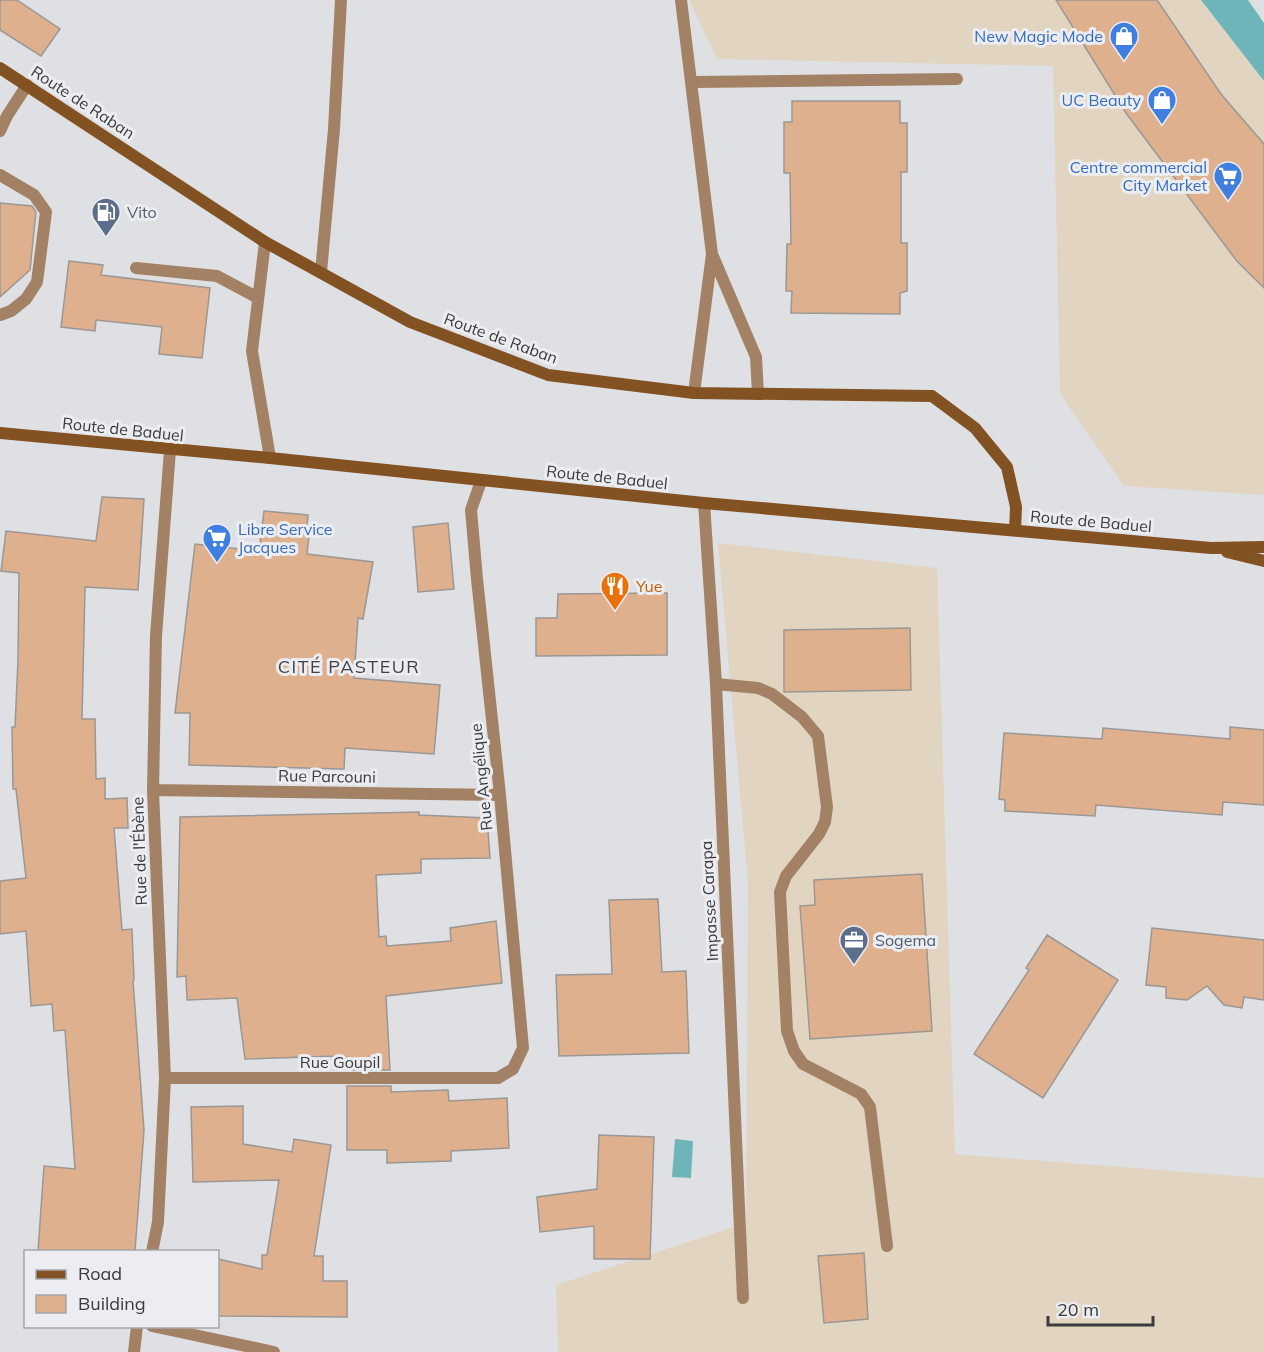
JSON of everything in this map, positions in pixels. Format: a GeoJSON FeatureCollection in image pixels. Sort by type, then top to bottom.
{"type":"FeatureCollection","features":[{"type":"Feature","properties":{"kind":"main road","name":"Route de Raban"},"geometry":{"type":"LineString","coordinates":[[0,68],[265,242],[410,322],[548,375],[694,393],[932,396],[975,428],[1007,467],[1016,507],[1015,530]]}},
{"type":"Feature","properties":{"kind":"main road","name":"Route de Baduel"},"geometry":{"type":"LineString","coordinates":[[0,433],[270,458],[704,503],[1211,548],[1264,547]]}},
{"type":"Feature","properties":{"kind":"main road","name":"Route de Baduel"},"geometry":{"type":"LineString","coordinates":[[1211,548],[1264,561]]}},
{"type":"Feature","properties":{"kind":"street"},"geometry":{"type":"LineString","coordinates":[[321,272],[334,129],[340,0]]}},
{"type":"Feature","properties":{"kind":"street"},"geometry":{"type":"LineString","coordinates":[[681,0],[712,254],[694,393]]}},
{"type":"Feature","properties":{"kind":"street"},"geometry":{"type":"LineString","coordinates":[[692,82],[957,79]]}},
{"type":"Feature","properties":{"kind":"street"},"geometry":{"type":"LineString","coordinates":[[0,131],[27,86]]}},
{"type":"Feature","properties":{"kind":"street"},"geometry":{"type":"LineString","coordinates":[[0,175],[34,195],[46,212],[37,282],[26,299],[11,311],[0,315]]}},
{"type":"Feature","properties":{"kind":"street"},"geometry":{"type":"LineString","coordinates":[[265,242],[252,351],[270,458]]}},
{"type":"Feature","properties":{"kind":"street"},"geometry":{"type":"LineString","coordinates":[[712,254],[756,357],[758,394]]}},
{"type":"Feature","properties":{"kind":"street"},"geometry":{"type":"LineString","coordinates":[[135,268],[217,276],[258,298]]}},
{"type":"Feature","properties":{"kind":"street","name":"Rue de l'Ébène"},"geometry":{"type":"LineString","coordinates":[[152,1250],[158,1222],[165,1078],[153,790],[156,636],[170,450]]}},
{"type":"Feature","properties":{"kind":"street","name":"Rue Angélique"},"geometry":{"type":"LineString","coordinates":[[481,481],[471,510],[501,795],[523,1048],[513,1069]]}},
{"type":"Feature","properties":{"kind":"street","name":"Impasse Carapa"},"geometry":{"type":"LineString","coordinates":[[704,503],[716,684],[743,1298]]}},
{"type":"Feature","properties":{"kind":"street"},"geometry":{"type":"LineString","coordinates":[[716,684],[758,688],[772,694],[802,717],[818,736],[827,807],[825,822],[819,834],[786,876],[780,892],[788,1031],[794,1051],[803,1064],[861,1094],[870,1107],[887,1246]]}},
{"type":"Feature","properties":{"kind":"street","name":"Rue Parcouni"},"geometry":{"type":"LineString","coordinates":[[153,790],[501,795]]}},
{"type":"Feature","properties":{"kind":"street","name":"Rue Goupil"},"geometry":{"type":"LineString","coordinates":[[165,1078],[498,1078],[513,1069]]}},
{"type":"Feature","properties":{"kind":"street"},"geometry":{"type":"LineString","coordinates":[[134,1352],[137,1328]]}},
{"type":"Feature","properties":{"kind":"street"},"geometry":{"type":"LineString","coordinates":[[161,1328],[274,1352]]}},
{"type":"Feature","properties":{"kind":"shaded area"},"geometry":{"type":"Polygon","coordinates":[[[689,0],[1201,0],[1264,81],[1264,495],[1124,486],[1060,394],[1053,66],[717,59],[689,0]]]}},
{"type":"Feature","properties":{"kind":"shaded area"},"geometry":{"type":"Polygon","coordinates":[[[718,543],[937,568],[955,1154],[1264,1178],[1264,1352],[558,1352],[556,1285],[746,1223],[748,884],[718,543]]]}},
{"type":"Feature","properties":{"kind":"water"},"geometry":{"type":"Polygon","coordinates":[[[1201,0],[1248,0],[1264,23],[1264,81],[1201,0]]]}},
{"type":"Feature","properties":{"kind":"water"},"geometry":{"type":"Polygon","coordinates":[[[675,1139],[693,1141],[691,1178],[672,1177],[675,1139]]]}},
{"type":"Feature","properties":{"kind":"building"},"geometry":{"type":"Polygon","coordinates":[[[0,0],[17,0],[60,29],[41,56],[0,30],[0,0]]]}},
{"type":"Feature","properties":{"kind":"building","name":"Centre commercial City Market"},"geometry":{"type":"Polygon","coordinates":[[[1056,0],[1157,0],[1221,94],[1264,144],[1264,288],[1236,260],[1126,113],[1056,0]]]}},
{"type":"Feature","properties":{"kind":"building"},"geometry":{"type":"Polygon","coordinates":[[[792,101],[900,101],[900,123],[907,123],[907,172],[901,172],[901,243],[907,243],[907,291],[900,293],[900,314],[791,313],[792,291],[786,291],[787,244],[791,244],[790,173],[784,173],[784,122],[792,122],[792,101]]]}},
{"type":"Feature","properties":{"kind":"building"},"geometry":{"type":"Polygon","coordinates":[[[0,203],[32,206],[36,212],[30,270],[0,297],[0,203]]]}},
{"type":"Feature","properties":{"kind":"building"},"geometry":{"type":"Polygon","coordinates":[[[69,261],[103,265],[101,275],[210,288],[202,358],[159,354],[162,327],[96,320],[95,331],[61,327],[69,261]]]}},
{"type":"Feature","properties":{"kind":"building"},"geometry":{"type":"Polygon","coordinates":[[[102,497],[144,499],[138,590],[85,587],[82,719],[95,719],[96,779],[105,778],[105,799],[127,798],[128,828],[114,828],[122,930],[132,929],[133,981],[144,1130],[135,1250],[38,1250],[44,1166],[75,1169],[65,1030],[54,1031],[52,1004],[31,1006],[26,931],[0,934],[0,881],[26,878],[16,789],[13,789],[12,727],[15,727],[19,573],[1,571],[6,531],[96,541],[102,497]]]}},
{"type":"Feature","properties":{"kind":"building"},"geometry":{"type":"Polygon","coordinates":[[[264,511],[308,515],[307,525],[310,527],[307,554],[373,562],[363,619],[358,618],[354,678],[440,685],[434,754],[345,748],[344,769],[189,765],[190,713],[175,713],[195,544],[259,551],[264,511]]]}},
{"type":"Feature","properties":{"kind":"building"},"geometry":{"type":"Polygon","coordinates":[[[448,523],[454,589],[418,592],[413,527],[448,523]]]}},
{"type":"Feature","properties":{"kind":"building"},"geometry":{"type":"Polygon","coordinates":[[[667,593],[667,655],[536,656],[536,618],[557,618],[558,594],[667,593]]]}},
{"type":"Feature","properties":{"kind":"building"},"geometry":{"type":"Polygon","coordinates":[[[910,628],[911,690],[784,692],[784,630],[910,628]]]}},
{"type":"Feature","properties":{"kind":"building"},"geometry":{"type":"Polygon","coordinates":[[[1230,727],[1264,730],[1264,805],[1223,802],[1222,815],[1096,805],[1095,816],[1005,811],[1005,800],[999,799],[1004,733],[1102,739],[1103,728],[1230,739],[1230,727]]]}},
{"type":"Feature","properties":{"kind":"building"},"geometry":{"type":"Polygon","coordinates":[[[419,812],[419,815],[487,818],[490,858],[421,859],[421,873],[376,875],[379,937],[386,936],[387,946],[451,941],[450,928],[496,921],[502,983],[386,996],[390,1070],[347,1070],[347,1057],[338,1058],[338,1056],[245,1059],[237,998],[187,1000],[186,976],[177,977],[180,817],[419,812]]]}},
{"type":"Feature","properties":{"kind":"building"},"geometry":{"type":"Polygon","coordinates":[[[922,874],[932,1031],[810,1039],[800,906],[815,905],[814,880],[922,874]]]}},
{"type":"Feature","properties":{"kind":"building"},"geometry":{"type":"Polygon","coordinates":[[[658,899],[662,972],[686,971],[689,1053],[559,1056],[556,975],[612,974],[609,900],[658,899]]]}},
{"type":"Feature","properties":{"kind":"building"},"geometry":{"type":"Polygon","coordinates":[[[1152,928],[1264,940],[1264,1000],[1244,997],[1242,1008],[1224,1005],[1207,986],[1187,1000],[1166,998],[1166,987],[1146,985],[1152,928]]]}},
{"type":"Feature","properties":{"kind":"building"},"geometry":{"type":"Polygon","coordinates":[[[1047,935],[1118,980],[1043,1098],[974,1054],[1029,970],[1026,968],[1047,935]]]}},
{"type":"Feature","properties":{"kind":"building"},"geometry":{"type":"Polygon","coordinates":[[[347,1086],[391,1086],[391,1092],[448,1090],[449,1101],[507,1098],[509,1148],[451,1151],[451,1161],[387,1163],[387,1150],[347,1150],[347,1086]]]}},
{"type":"Feature","properties":{"kind":"building"},"geometry":{"type":"Polygon","coordinates":[[[243,1106],[243,1144],[292,1152],[294,1139],[331,1145],[314,1256],[323,1256],[323,1281],[347,1281],[347,1317],[219,1316],[219,1259],[262,1269],[262,1255],[267,1255],[279,1180],[193,1182],[191,1107],[243,1106]]]}},
{"type":"Feature","properties":{"kind":"building"},"geometry":{"type":"Polygon","coordinates":[[[599,1135],[654,1137],[650,1259],[594,1259],[594,1226],[540,1232],[537,1197],[597,1189],[599,1135]]]}},
{"type":"Feature","properties":{"kind":"building"},"geometry":{"type":"Polygon","coordinates":[[[864,1253],[868,1319],[824,1323],[818,1256],[864,1253]]]}},
{"type":"Feature","properties":{"kind":"place","name":"New Magic Mode"},"geometry":{"type":"Point","coordinates":[1124,62]}},
{"type":"Feature","properties":{"kind":"place","name":"UC Beauty"},"geometry":{"type":"Point","coordinates":[1162,126]}},
{"type":"Feature","properties":{"kind":"place","name":"Centre commercial City Market"},"geometry":{"type":"Point","coordinates":[1228,202]}},
{"type":"Feature","properties":{"kind":"place","name":"Vito"},"geometry":{"type":"Point","coordinates":[106,238]}},
{"type":"Feature","properties":{"kind":"place","name":"Libre Service Jacques"},"geometry":{"type":"Point","coordinates":[217,564]}},
{"type":"Feature","properties":{"kind":"place","name":"Yue"},"geometry":{"type":"Point","coordinates":[615,612]}},
{"type":"Feature","properties":{"kind":"place","name":"Sogema"},"geometry":{"type":"Point","coordinates":[854,966]}},
{"type":"Feature","properties":{"kind":"district","name":"CITÉ PASTEUR"},"geometry":{"type":"Point","coordinates":[349,667]}}]}
